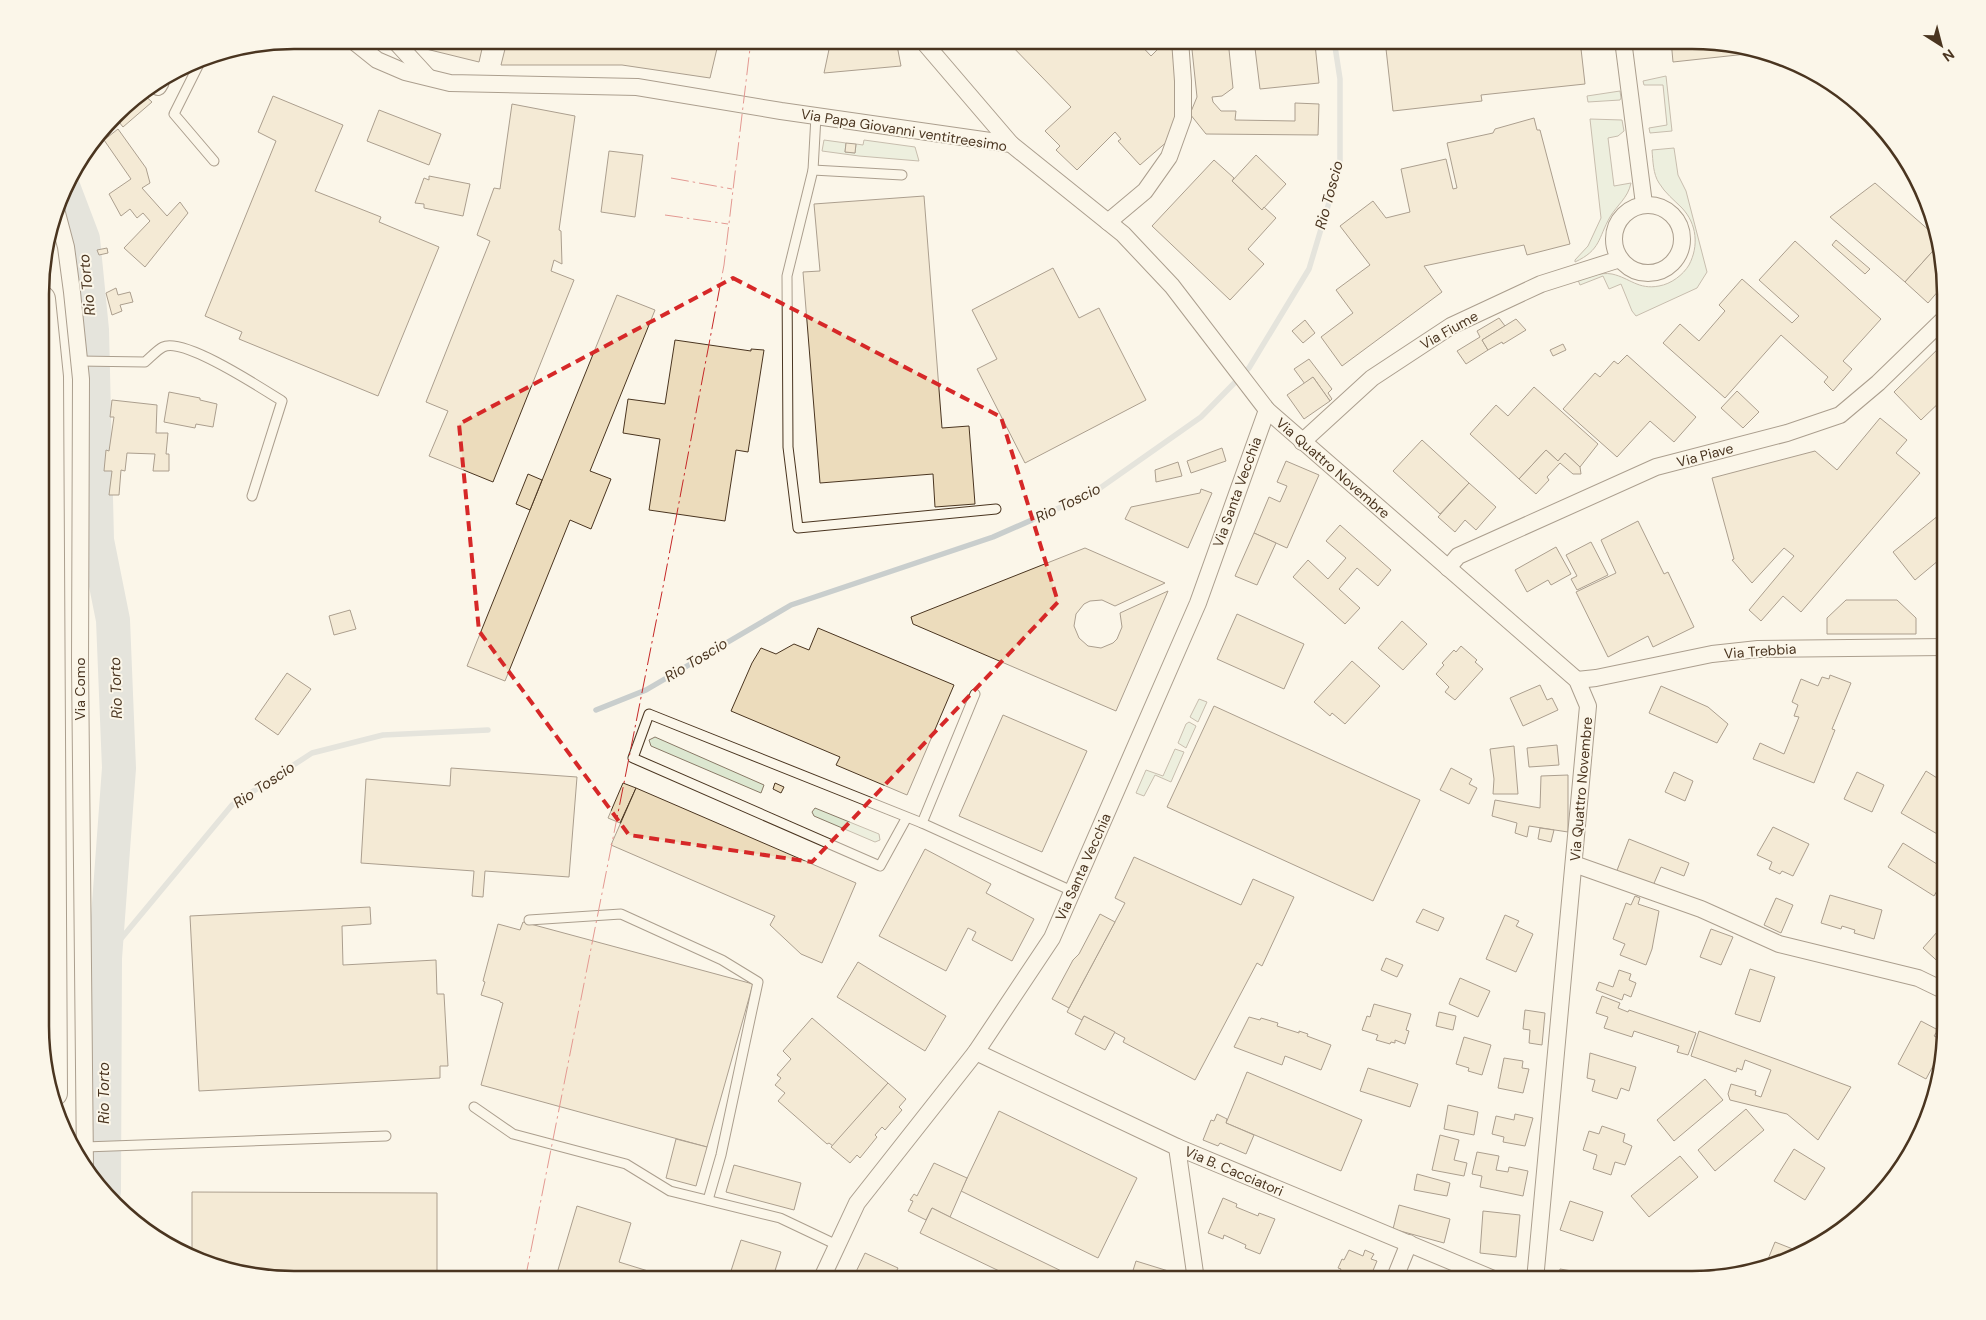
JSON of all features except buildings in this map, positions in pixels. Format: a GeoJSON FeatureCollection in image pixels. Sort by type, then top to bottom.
{"type":"FeatureCollection","features":[{"type":"Feature","properties":{"kind":"main road"},"geometry":{"type":"LineString","coordinates":[[49,367],[54,1078]]}},
{"type":"Feature","properties":{"kind":"street","name":"Via Papa Giovanni ventitreesimo"},"geometry":{"type":"LineString","coordinates":[[363,49],[377,60],[404,72],[450,83],[637,87],[816,116],[1011,144],[1122,234],[1172,286],[1267,410]]}},
{"type":"Feature","properties":{"kind":"street"},"geometry":{"type":"LineString","coordinates":[[402,49],[428,77]]}},
{"type":"Feature","properties":{"kind":"street"},"geometry":{"type":"LineString","coordinates":[[930,49],[1011,144]]}},
{"type":"Feature","properties":{"kind":"street"},"geometry":{"type":"LineString","coordinates":[[1108,222],[1145,191],[1168,157],[1183,118],[1181,49]]}},
{"type":"Feature","properties":{"kind":"street"},"geometry":{"type":"LineString","coordinates":[[1624,49],[1644,204]]}},
{"type":"Feature","properties":{"kind":"street"},"geometry":{"type":"LineString","coordinates":[[1644,204],[1657,205],[1676,218],[1682,230],[1682,244],[1678,256],[1668,267],[1649,273],[1642,273],[1631,269],[1620,259],[1615,246],[1614,233],[1621,218],[1633,208],[1644,204]]}},
{"type":"Feature","properties":{"kind":"street","name":"Via Como"},"geometry":{"type":"LineString","coordinates":[[59,223],[66,248],[82,362],[80,663],[92,1147],[88,1159]]}},
{"type":"Feature","properties":{"kind":"street","name":"Via Fiume"},"geometry":{"type":"LineString","coordinates":[[1302,442],[1372,378],[1451,326],[1541,284],[1620,259]]}},
{"type":"Feature","properties":{"kind":"street","name":"Via Piave"},"geometry":{"type":"LineString","coordinates":[[1448,568],[1458,556],[1656,467],[1787,434],[1840,415],[1878,383],[1937,327]]}},
{"type":"Feature","properties":{"kind":"street","name":"Via Quattro Novembre"},"geometry":{"type":"LineString","coordinates":[[1267,410],[1577,680],[1588,706],[1536,1271]]}},
{"type":"Feature","properties":{"kind":"street","name":"Via Santa Vecchia"},"geometry":{"type":"LineString","coordinates":[[825,1271],[857,1203],[976,1052],[1052,938],[1198,603],[1267,410]]}},
{"type":"Feature","properties":{"kind":"street","name":"Via Trebbia"},"geometry":{"type":"LineString","coordinates":[[1577,680],[1596,678],[1712,654],[1758,650],[1937,647]]}},
{"type":"Feature","properties":{"kind":"street"},"geometry":{"type":"LineString","coordinates":[[1574,864],[1701,909],[1778,944],[1918,978],[1937,987]]}},
{"type":"Feature","properties":{"kind":"street","name":"Via B. Cacciatori"},"geometry":{"type":"LineString","coordinates":[[976,1052],[1177,1147],[1474,1271]]}},
{"type":"Feature","properties":{"kind":"street"},"geometry":{"type":"LineString","coordinates":[[1177,1147],[1195,1271]]}},
{"type":"Feature","properties":{"kind":"street"},"geometry":{"type":"LineString","coordinates":[[1398,1271],[1409,1244]]}},
{"type":"Feature","properties":{"kind":"lane"},"geometry":{"type":"LineString","coordinates":[[197,69],[174,114],[214,160]]}},
{"type":"Feature","properties":{"kind":"lane"},"geometry":{"type":"LineString","coordinates":[[816,116],[813,170],[787,276],[788,447],[798,528],[996,509]]}},
{"type":"Feature","properties":{"kind":"lane"},"geometry":{"type":"LineString","coordinates":[[813,170],[902,175]]}},
{"type":"Feature","properties":{"kind":"lane"},"geometry":{"type":"LineString","coordinates":[[82,362],[145,362],[163,346],[176,346],[211,358],[282,401],[252,496]]}},
{"type":"Feature","properties":{"kind":"lane"},"geometry":{"type":"LineString","coordinates":[[922,823],[975,694]]}},
{"type":"Feature","properties":{"kind":"lane"},"geometry":{"type":"LineString","coordinates":[[907,817],[880,866],[633,758],[649,714],[907,817],[922,823],[1072,891]]}},
{"type":"Feature","properties":{"kind":"lane"},"geometry":{"type":"LineString","coordinates":[[529,920],[621,914],[722,960],[758,982],[721,1155],[708,1200]]}},
{"type":"Feature","properties":{"kind":"lane"},"geometry":{"type":"LineString","coordinates":[[474,1107],[514,1134],[626,1164],[670,1191],[780,1218],[837,1245]]}},
{"type":"Feature","properties":{"kind":"lane"},"geometry":{"type":"LineString","coordinates":[[92,1147],[386,1136]]}},
{"type":"Feature","properties":{"kind":"highlighted area"},"geometry":{"type":"Polygon","coordinates":[[[733,278],[1001,417],[1058,602],[812,862],[629,835],[479,631],[459,424],[733,278]]]}},
{"type":"Feature","properties":{"kind":"green space"},"geometry":{"type":"Polygon","coordinates":[[[1666,76],[1672,131],[1650,133],[1649,128],[1667,125],[1663,85],[1644,85],[1643,81],[1666,76]]]}},
{"type":"Feature","properties":{"kind":"green space"},"geometry":{"type":"Polygon","coordinates":[[[1620,91],[1620,100],[1588,102],[1587,96],[1620,91]]]}},
{"type":"Feature","properties":{"kind":"green space"},"geometry":{"type":"Polygon","coordinates":[[[1590,119],[1622,120],[1624,131],[1618,136],[1608,138],[1614,186],[1631,183],[1625,197],[1610,217],[1598,243],[1590,253],[1575,262],[1588,246],[1601,218],[1590,119]]]}},
{"type":"Feature","properties":{"kind":"green space"},"geometry":{"type":"Polygon","coordinates":[[[824,140],[846,143],[845,152],[855,153],[856,144],[863,145],[864,140],[915,147],[919,161],[822,151],[824,140]]]}},
{"type":"Feature","properties":{"kind":"green space"},"geometry":{"type":"Polygon","coordinates":[[[1674,148],[1678,175],[1686,191],[1707,272],[1697,288],[1636,316],[1621,284],[1609,289],[1603,276],[1580,285],[1578,280],[1595,275],[1612,274],[1640,285],[1652,287],[1672,281],[1680,276],[1689,265],[1695,243],[1691,221],[1659,183],[1653,163],[1652,150],[1674,148]]]}},
{"type":"Feature","properties":{"kind":"green space"},"geometry":{"type":"Polygon","coordinates":[[[1199,699],[1207,702],[1198,722],[1190,717],[1199,699]]]}},
{"type":"Feature","properties":{"kind":"green space"},"geometry":{"type":"Polygon","coordinates":[[[1189,722],[1196,726],[1186,748],[1178,743],[1186,724],[1189,722]]]}},
{"type":"Feature","properties":{"kind":"green space"},"geometry":{"type":"Polygon","coordinates":[[[655,737],[764,785],[761,793],[651,746],[649,740],[655,737]]]}},
{"type":"Feature","properties":{"kind":"green space"},"geometry":{"type":"Polygon","coordinates":[[[1175,749],[1184,752],[1171,782],[1155,775],[1144,796],[1136,793],[1146,770],[1163,776],[1175,749]]]}},
{"type":"Feature","properties":{"kind":"green space"},"geometry":{"type":"Polygon","coordinates":[[[815,808],[879,834],[880,840],[875,842],[814,816],[812,812],[815,808]]]}},
{"type":"Feature","properties":{"kind":"waterway","name":"Rio Toscio"},"geometry":{"type":"LineString","coordinates":[[596,710],[646,690],[791,605],[993,537],[1093,493],[1201,417],[1249,368],[1309,269],[1340,166],[1340,79],[1335,49]]}},
{"type":"Feature","properties":{"kind":"waterway","name":"Rio Torto"},"geometry":{"type":"LineString","coordinates":[[68,199],[83,239],[92,330],[97,540],[113,620],[119,768],[105,958],[104,1182]]}},
{"type":"Feature","properties":{"kind":"waterway","name":"Rio Toscio"},"geometry":{"type":"LineString","coordinates":[[105,958],[232,805],[312,753],[383,735],[488,730]]}},
{"type":"Feature","properties":{"kind":"power"},"geometry":{"type":"LineString","coordinates":[[527,1271],[663,587],[724,265],[750,49]]}},
{"type":"Feature","properties":{"kind":"power"},"geometry":{"type":"LineString","coordinates":[[671,178],[732,189]]}},
{"type":"Feature","properties":{"kind":"power"},"geometry":{"type":"LineString","coordinates":[[665,215],[728,224]]}}]}
